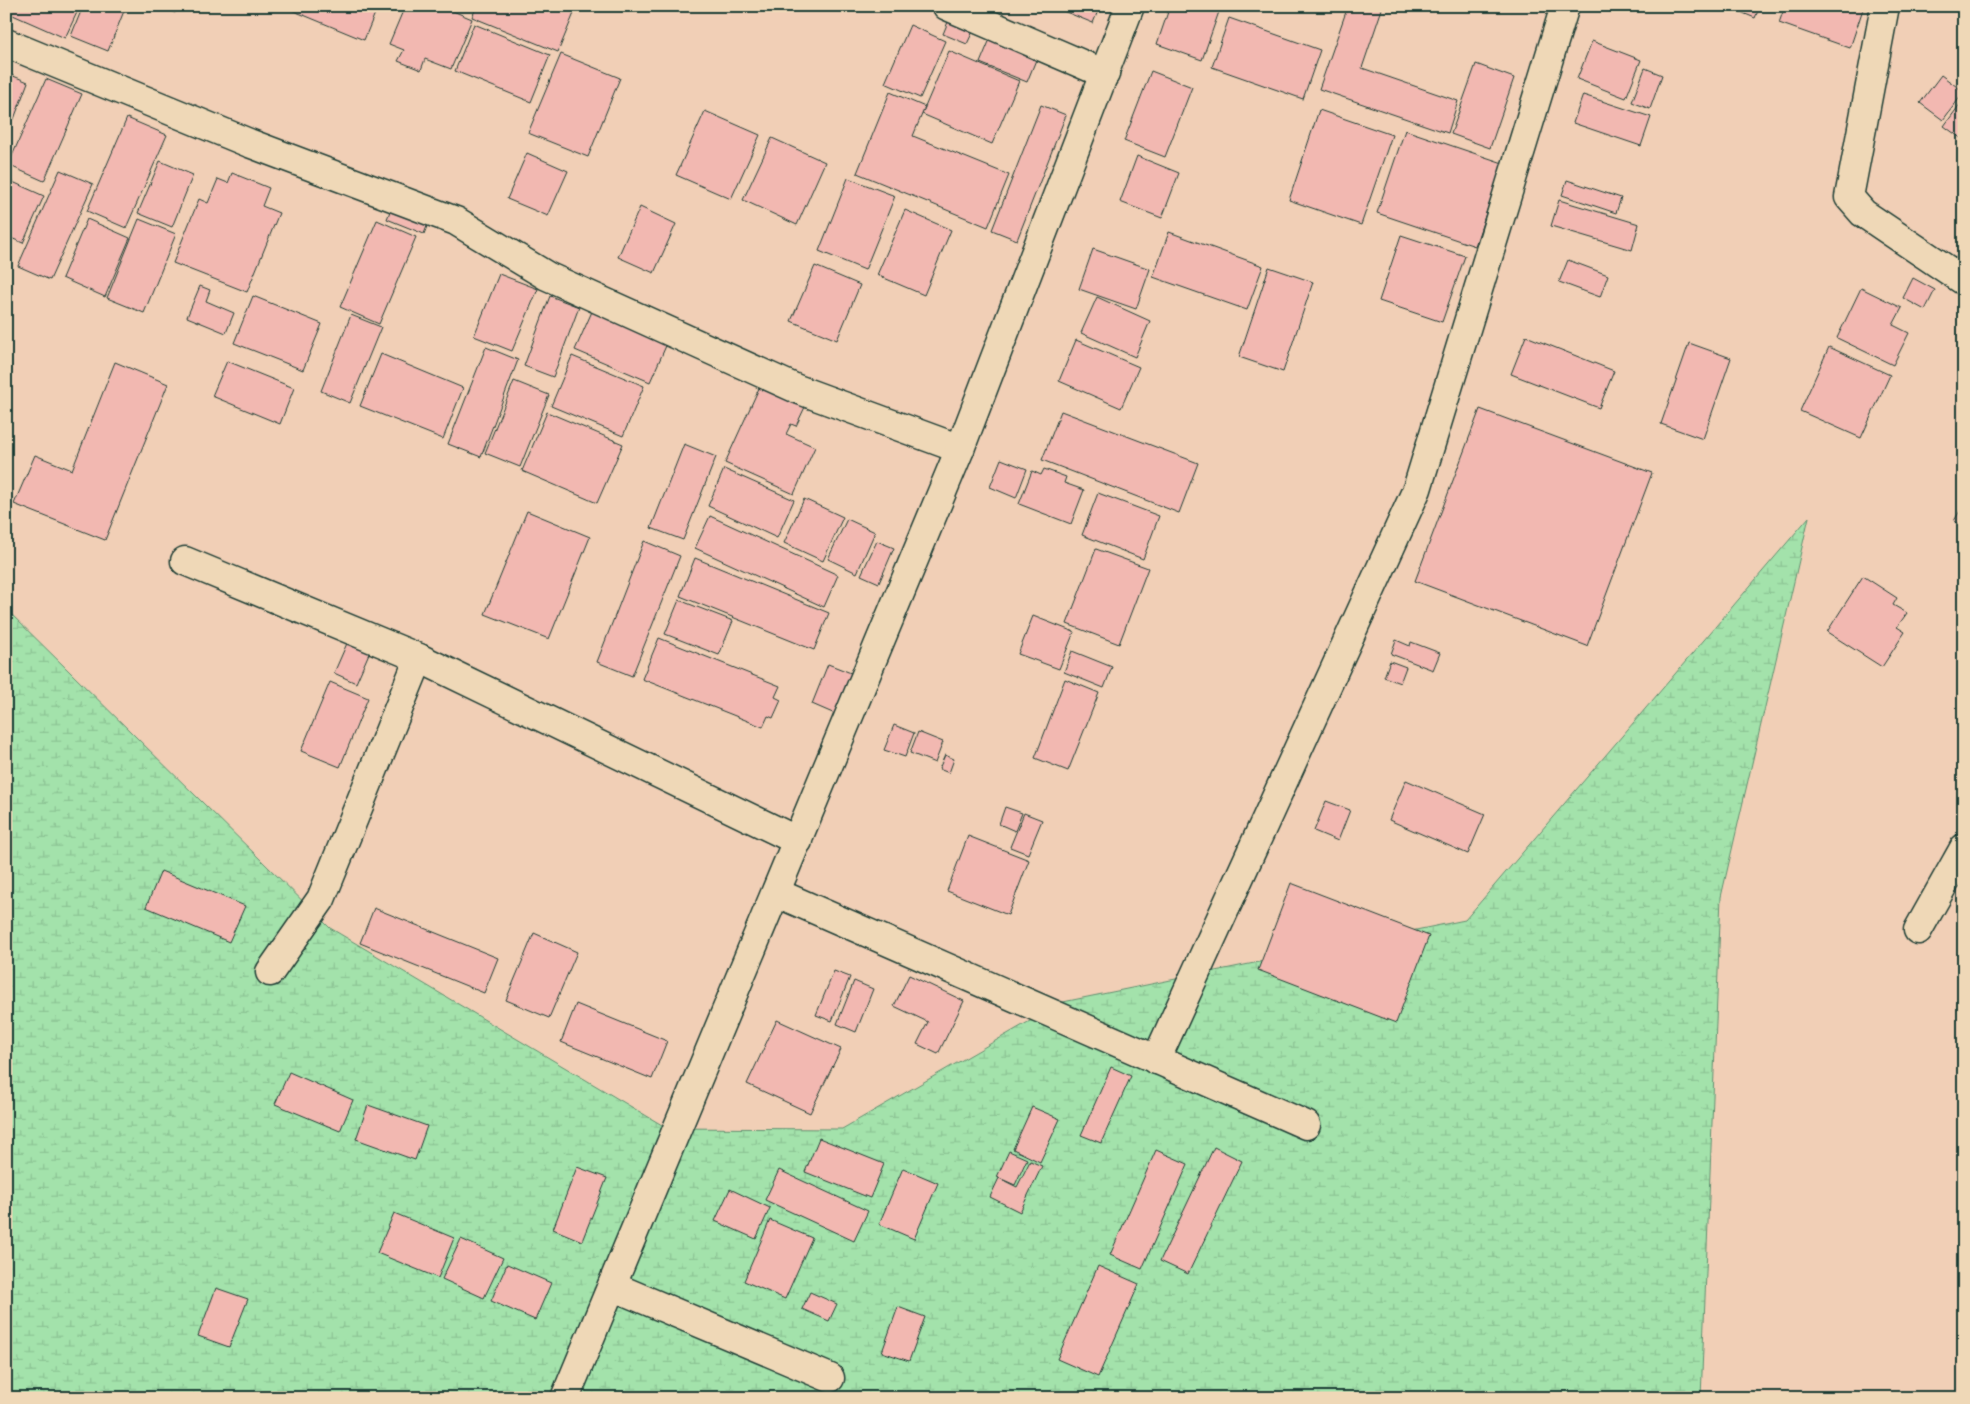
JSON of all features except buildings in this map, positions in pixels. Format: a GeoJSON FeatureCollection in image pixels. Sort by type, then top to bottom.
{"type":"FeatureCollection","features":[{"type":"Feature","properties":{"kind":"street"},"geometry":{"type":"LineString","coordinates":[[948,6],[1105,74]]}},
{"type":"Feature","properties":{"kind":"street"},"geometry":{"type":"LineString","coordinates":[[566,1398],[960,449],[1130,6]]}},
{"type":"Feature","properties":{"kind":"street"},"geometry":{"type":"LineString","coordinates":[[1156,1060],[1417,489],[1565,6]]}},
{"type":"Feature","properties":{"kind":"street"},"geometry":{"type":"LineString","coordinates":[[1885,6],[1849,197],[1862,213],[1964,281]]}},
{"type":"Feature","properties":{"kind":"street"},"geometry":{"type":"LineString","coordinates":[[6,43],[250,143],[456,221],[547,276],[797,389],[960,449]]}},
{"type":"Feature","properties":{"kind":"street"},"geometry":{"type":"LineString","coordinates":[[185,561],[419,658],[798,841]]}},
{"type":"Feature","properties":{"kind":"street"},"geometry":{"type":"LineString","coordinates":[[270,972],[322,899],[419,658]]}},
{"type":"Feature","properties":{"kind":"street"},"geometry":{"type":"LineString","coordinates":[[1918,930],[1964,848]]}},
{"type":"Feature","properties":{"kind":"street"},"geometry":{"type":"LineString","coordinates":[[777,893],[1306,1125]]}},
{"type":"Feature","properties":{"kind":"street"},"geometry":{"type":"LineString","coordinates":[[612,1286],[830,1378]]}},
{"type":"Feature","properties":{"kind":"green space"},"geometry":{"type":"Polygon","coordinates":[[[1809,517],[1721,897],[1701,1398],[6,1398],[6,609],[330,928],[667,1128],[842,1129],[1063,1002],[1465,920],[1809,517]]]}}]}
